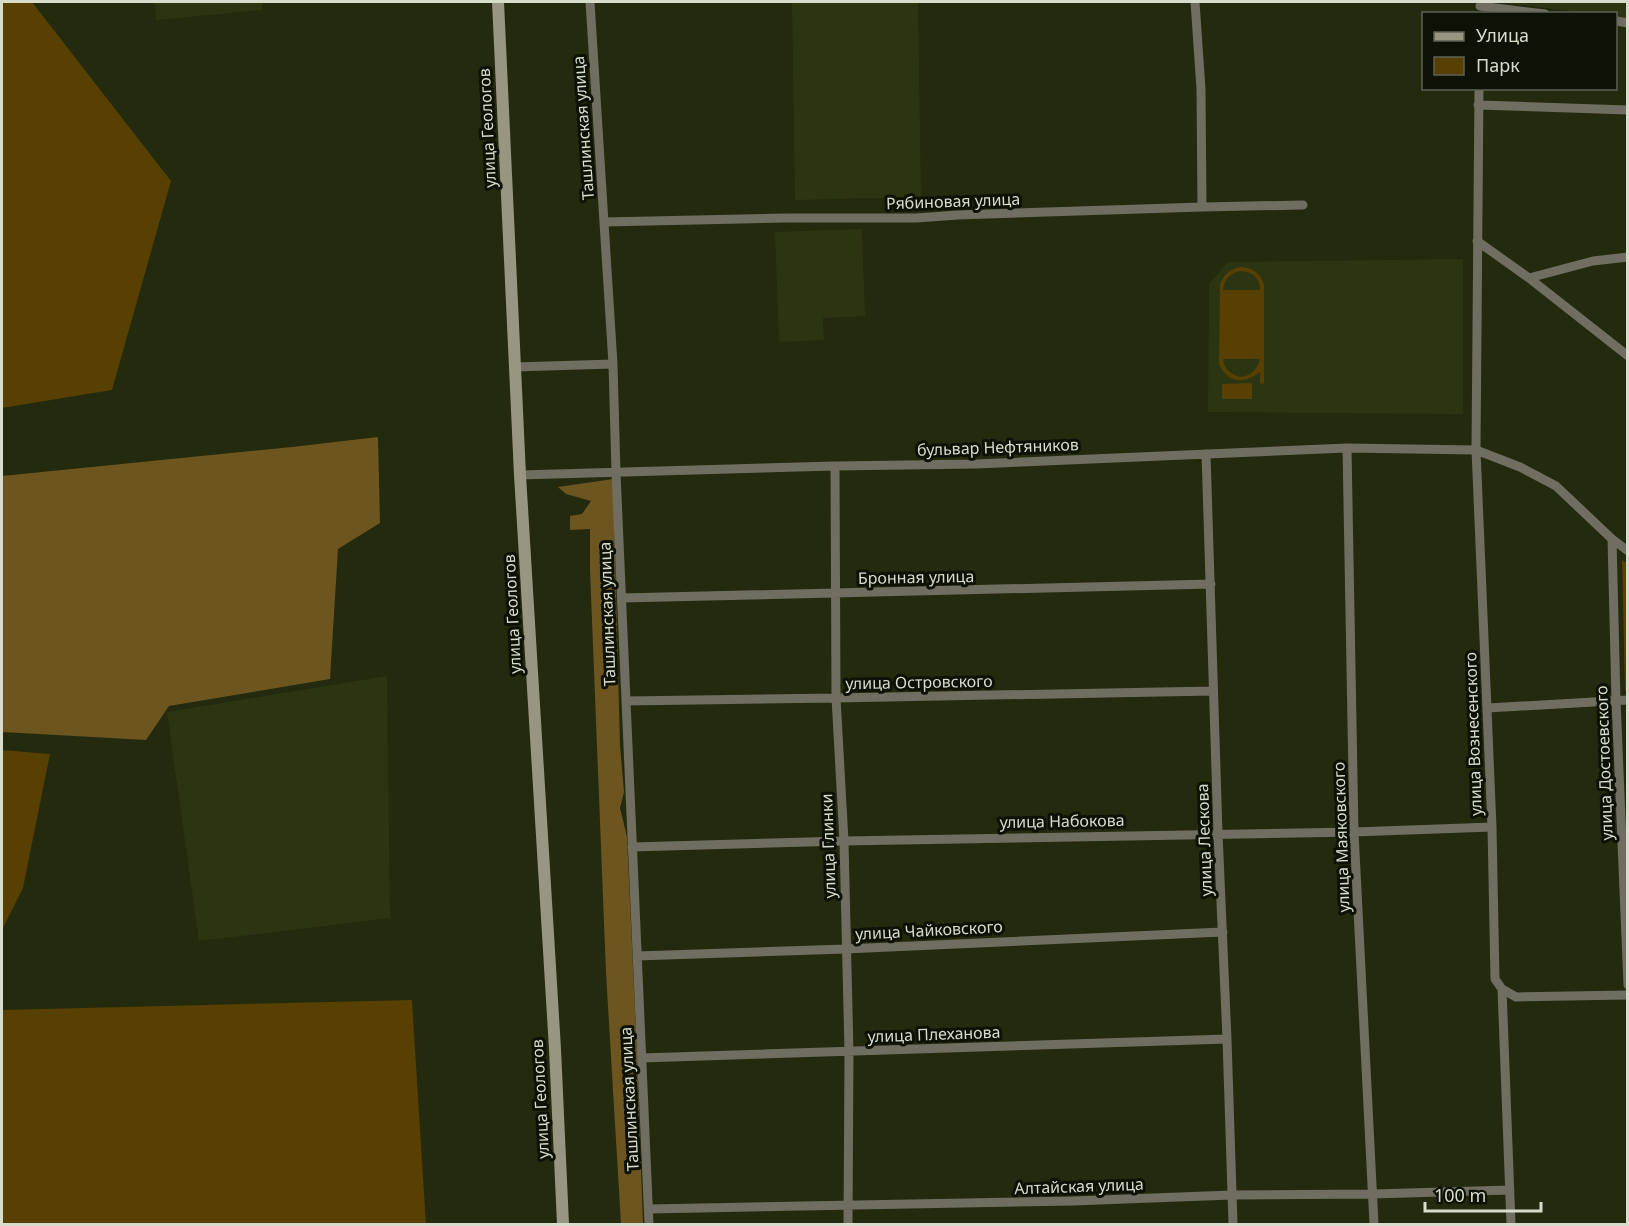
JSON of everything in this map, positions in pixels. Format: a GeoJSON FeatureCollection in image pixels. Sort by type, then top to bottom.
{"type":"FeatureCollection","features":[{"type":"Feature","properties":{"kind":"main road","name":"улица Геологов"},"geometry":{"type":"LineString","coordinates":[[498,2],[520,475],[555,1049],[563,1224]]}},
{"type":"Feature","properties":{"kind":"street","name":"Ташлинская улица"},"geometry":{"type":"LineString","coordinates":[[590,2],[613,364],[649,1224]]}},
{"type":"Feature","properties":{"kind":"street"},"geometry":{"type":"LineString","coordinates":[[1195,2],[1201,90],[1202,207]]}},
{"type":"Feature","properties":{"kind":"street"},"geometry":{"type":"LineString","coordinates":[[1480,7],[1526,12]]}},
{"type":"Feature","properties":{"kind":"street","name":"улица Вознесенского"},"geometry":{"type":"LineString","coordinates":[[1479,90],[1476,450],[1492,827],[1495,979],[1502,989],[1511,1224]]}},
{"type":"Feature","properties":{"kind":"street"},"geometry":{"type":"LineString","coordinates":[[1478,105],[1628,110]]}},
{"type":"Feature","properties":{"kind":"street","name":"Рябиновая улица"},"geometry":{"type":"LineString","coordinates":[[604,222],[916,218],[1202,207],[1304,206]]}},
{"type":"Feature","properties":{"kind":"street"},"geometry":{"type":"LineString","coordinates":[[1477,241],[1529,278],[1628,356]]}},
{"type":"Feature","properties":{"kind":"street"},"geometry":{"type":"LineString","coordinates":[[1529,278],[1593,261],[1628,257]]}},
{"type":"Feature","properties":{"kind":"street"},"geometry":{"type":"LineString","coordinates":[[515,367],[613,364]]}},
{"type":"Feature","properties":{"kind":"street","name":"бульвар Нефтяников"},"geometry":{"type":"LineString","coordinates":[[520,475],[976,464],[1347,448],[1476,450]]}},
{"type":"Feature","properties":{"kind":"street","name":"улица Маяковского"},"geometry":{"type":"LineString","coordinates":[[1347,448],[1354,832],[1374,1224]]}},
{"type":"Feature","properties":{"kind":"street"},"geometry":{"type":"LineString","coordinates":[[1476,450],[1520,467],[1556,486],[1612,539],[1628,551]]}},
{"type":"Feature","properties":{"kind":"street","name":"улица Лескова"},"geometry":{"type":"LineString","coordinates":[[1206,454],[1233,1224]]}},
{"type":"Feature","properties":{"kind":"street","name":"улица Глинки"},"geometry":{"type":"LineString","coordinates":[[835,466],[836,698],[844,840],[849,1052],[848,1224]]}},
{"type":"Feature","properties":{"kind":"street","name":"улица Достоевского"},"geometry":{"type":"LineString","coordinates":[[1612,539],[1628,985]]}},
{"type":"Feature","properties":{"kind":"street","name":"Бронная улица"},"geometry":{"type":"LineString","coordinates":[[622,598],[1211,584]]}},
{"type":"Feature","properties":{"kind":"street","name":"улица Островского"},"geometry":{"type":"LineString","coordinates":[[626,700],[1213,691]]}},
{"type":"Feature","properties":{"kind":"street"},"geometry":{"type":"LineString","coordinates":[[1487,708],[1628,700]]}},
{"type":"Feature","properties":{"kind":"street","name":"улица Набокова"},"geometry":{"type":"LineString","coordinates":[[632,847],[844,840],[1354,832],[1492,827]]}},
{"type":"Feature","properties":{"kind":"street","name":"улица Чайковского"},"geometry":{"type":"LineString","coordinates":[[637,956],[1223,932]]}},
{"type":"Feature","properties":{"kind":"street"},"geometry":{"type":"LineString","coordinates":[[1502,989],[1516,997],[1628,995]]}},
{"type":"Feature","properties":{"kind":"street","name":"улица Плеханова"},"geometry":{"type":"LineString","coordinates":[[642,1058],[1227,1039]]}},
{"type":"Feature","properties":{"kind":"street","name":"Алтайская улица"},"geometry":{"type":"LineString","coordinates":[[649,1209],[1072,1202],[1232,1195],[1510,1190]]}},
{"type":"Feature","properties":{"kind":"shaded area"},"geometry":{"type":"Polygon","coordinates":[[[155,2],[263,2],[262,10],[156,20],[155,2]]]}},
{"type":"Feature","properties":{"kind":"shaded area"},"geometry":{"type":"Polygon","coordinates":[[[792,2],[918,2],[921,197],[795,200],[792,2]]]}},
{"type":"Feature","properties":{"kind":"shaded area"},"geometry":{"type":"Polygon","coordinates":[[[1627,2],[1627,20],[1617,18],[1617,12],[1577,12],[1507,3],[1627,2]]]}},
{"type":"Feature","properties":{"kind":"shaded area"},"geometry":{"type":"Polygon","coordinates":[[[862,229],[865,316],[823,318],[824,340],[779,342],[775,232],[862,229]]]}},
{"type":"Feature","properties":{"kind":"shaded area"},"geometry":{"type":"Polygon","coordinates":[[[1463,259],[1463,414],[1208,412],[1209,284],[1228,262],[1463,259]]]}},
{"type":"Feature","properties":{"kind":"shaded area"},"geometry":{"type":"Polygon","coordinates":[[[378,437],[380,523],[338,549],[330,679],[169,706],[146,740],[2,732],[2,476],[378,437]]]}},
{"type":"Feature","properties":{"kind":"shaded area"},"geometry":{"type":"Polygon","coordinates":[[[613,479],[620,745],[624,792],[620,808],[627,837],[643,1224],[621,1224],[606,973],[590,529],[570,530],[570,516],[582,514],[591,501],[566,494],[558,487],[613,479]]]}},
{"type":"Feature","properties":{"kind":"shaded area"},"geometry":{"type":"Polygon","coordinates":[[[387,676],[390,918],[199,941],[167,712],[387,676]]]}},
{"type":"Feature","properties":{"kind":"green space"},"geometry":{"type":"Polygon","coordinates":[[[2,2],[32,2],[171,181],[112,390],[2,408],[2,2]]]}},
{"type":"Feature","properties":{"kind":"green space"},"geometry":{"type":"Polygon","coordinates":[[[1240,267],[1252,269],[1264,284],[1264,384],[1260,383],[1260,372],[1249,379],[1237,380],[1227,375],[1219,364],[1220,285],[1230,271],[1240,267]],[[1240,271],[1228,278],[1223,290],[1260,290],[1259,282],[1254,276],[1240,271]],[[1223,359],[1228,371],[1240,377],[1253,372],[1260,359],[1223,359]]]}},
{"type":"Feature","properties":{"kind":"green space"},"geometry":{"type":"Polygon","coordinates":[[[1252,383],[1252,399],[1222,399],[1222,384],[1252,383]]]}},
{"type":"Feature","properties":{"kind":"green space"},"geometry":{"type":"Polygon","coordinates":[[[1622,560],[1628,564],[1628,691],[1625,691],[1622,560]]]}},
{"type":"Feature","properties":{"kind":"green space"},"geometry":{"type":"Polygon","coordinates":[[[2,750],[50,754],[23,888],[2,930],[2,750]]]}},
{"type":"Feature","properties":{"kind":"green space"},"geometry":{"type":"Polygon","coordinates":[[[412,1000],[426,1224],[2,1224],[2,1010],[412,1000]]]}}]}
